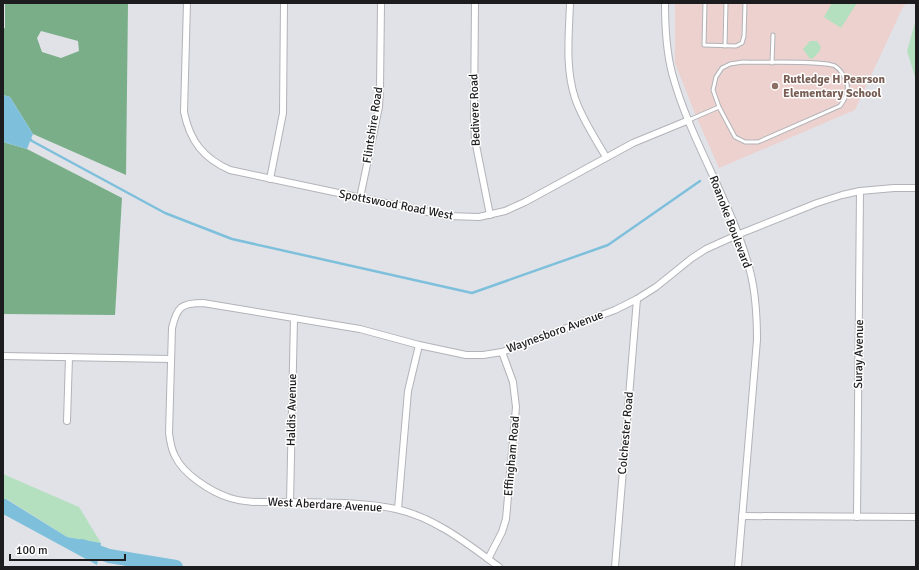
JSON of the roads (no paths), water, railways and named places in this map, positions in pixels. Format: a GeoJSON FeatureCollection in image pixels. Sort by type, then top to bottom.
{"type":"FeatureCollection","features":[{"type":"Feature","properties":{"kind":"street","name":"Spottswood Road West"},"geometry":{"type":"LineString","coordinates":[[187,3],[184,112],[186,125],[192,138],[207,157],[218,165],[230,170],[447,216],[469,218],[505,211],[525,202],[633,143],[689,120]]}},
{"type":"Feature","properties":{"kind":"street"},"geometry":{"type":"LineString","coordinates":[[270,179],[283,113],[284,3]]}},
{"type":"Feature","properties":{"kind":"street","name":"Flintshire Road"},"geometry":{"type":"LineString","coordinates":[[360,198],[379,107],[381,3]]}},
{"type":"Feature","properties":{"kind":"street","name":"Bedivere Road"},"geometry":{"type":"LineString","coordinates":[[475,3],[475,140],[490,215]]}},
{"type":"Feature","properties":{"kind":"street"},"geometry":{"type":"LineString","coordinates":[[570,3],[569,62],[572,86],[580,111],[606,158]]}},
{"type":"Feature","properties":{"kind":"street","name":"Roanoke Boulevard"},"geometry":{"type":"LineString","coordinates":[[665,3],[667,43],[672,72],[689,120],[738,235],[753,286],[757,340],[738,567]]}},
{"type":"Feature","properties":{"kind":"street","name":"Waynesboro Avenue"},"geometry":{"type":"LineString","coordinates":[[171,359],[172,328],[175,315],[180,308],[189,303],[203,303],[360,329],[419,345],[466,355],[483,355],[502,352],[615,310],[638,299],[656,287],[692,258],[706,249],[817,203],[860,191],[916,188]]}},
{"type":"Feature","properties":{"kind":"street","name":"Suray Avenue"},"geometry":{"type":"LineString","coordinates":[[857,517],[860,191]]}},
{"type":"Feature","properties":{"kind":"street","name":"Colchester Road"},"geometry":{"type":"LineString","coordinates":[[615,567],[638,299]]}},
{"type":"Feature","properties":{"kind":"street","name":"Haldis Avenue"},"geometry":{"type":"LineString","coordinates":[[290,503],[294,318]]}},
{"type":"Feature","properties":{"kind":"street"},"geometry":{"type":"LineString","coordinates":[[398,509],[408,391],[419,345]]}},
{"type":"Feature","properties":{"kind":"street","name":"Effingham Road"},"geometry":{"type":"LineString","coordinates":[[488,559],[502,532],[506,519],[516,407],[512,382],[502,352]]}},
{"type":"Feature","properties":{"kind":"street"},"geometry":{"type":"LineString","coordinates":[[3,356],[171,359]]}},
{"type":"Feature","properties":{"kind":"street"},"geometry":{"type":"LineString","coordinates":[[67,421],[69,357]]}},
{"type":"Feature","properties":{"kind":"street","name":"West Aberdare Avenue"},"geometry":{"type":"LineString","coordinates":[[171,359],[169,433],[171,446],[175,457],[181,466],[197,480],[214,491],[230,498],[251,502],[355,504],[398,509],[426,520],[451,534],[499,567]]}},
{"type":"Feature","properties":{"kind":"street"},"geometry":{"type":"LineString","coordinates":[[742,516],[916,517]]}},
{"type":"Feature","properties":{"kind":"lane"},"geometry":{"type":"LineString","coordinates":[[705,3],[704,45],[725,46],[736,46],[742,43],[744,36],[745,3]]}},
{"type":"Feature","properties":{"kind":"lane"},"geometry":{"type":"LineString","coordinates":[[725,46],[726,3]]}},
{"type":"Feature","properties":{"kind":"lane"},"geometry":{"type":"LineString","coordinates":[[772,63],[773,35]]}},
{"type":"Feature","properties":{"kind":"lane"},"geometry":{"type":"LineString","coordinates":[[822,63],[835,66],[843,75],[848,86],[846,98],[840,106],[758,142],[744,142],[735,137],[719,107],[713,90],[716,77],[722,68],[730,64],[822,63]]}},
{"type":"Feature","properties":{"kind":"lane"},"geometry":{"type":"LineString","coordinates":[[689,120],[719,107]]}},
{"type":"Feature","properties":{"kind":"water"},"geometry":{"type":"Polygon","coordinates":[[[3,95],[10,97],[33,134],[27,149],[3,142],[3,95]]]}},
{"type":"Feature","properties":{"kind":"water"},"geometry":{"type":"Polygon","coordinates":[[[3,499],[6,499],[67,537],[101,543],[97,565],[3,514],[3,499]]]}},
{"type":"Feature","properties":{"kind":"waterway"},"geometry":{"type":"LineString","coordinates":[[29,138],[165,213],[232,239],[472,293],[608,245],[700,181]]}},
{"type":"Feature","properties":{"kind":"waterway"},"geometry":{"type":"LineString","coordinates":[[82,546],[109,556],[176,567]]}},
{"type":"Feature","properties":{"kind":"place","name":"Rutledge H Pearson Elementary School"},"geometry":{"type":"Point","coordinates":[775,86]}}]}
